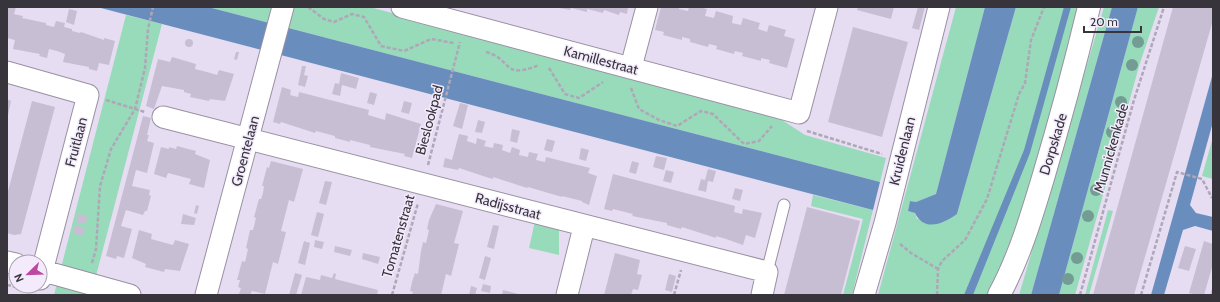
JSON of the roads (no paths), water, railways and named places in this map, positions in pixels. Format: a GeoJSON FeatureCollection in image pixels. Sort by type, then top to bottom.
{"type":"FeatureCollection","features":[{"type":"Feature","properties":{"kind":"main road","name":"Dorpskade"},"geometry":{"type":"LineString","coordinates":[[1004,289],[1027,232],[1067,100],[1089,7]]}},
{"type":"Feature","properties":{"kind":"street","name":"Groentelaan"},"geometry":{"type":"LineString","coordinates":[[206,295],[283,7]]}},
{"type":"Feature","properties":{"kind":"street","name":"Kamillestraat"},"geometry":{"type":"LineString","coordinates":[[402,7],[629,74],[794,111],[827,7]]}},
{"type":"Feature","properties":{"kind":"street"},"geometry":{"type":"LineString","coordinates":[[629,74],[647,7]]}},
{"type":"Feature","properties":{"kind":"street","name":"Kruidenlaan"},"geometry":{"type":"LineString","coordinates":[[864,295],[884,223],[939,7]]}},
{"type":"Feature","properties":{"kind":"street","name":"Fruitlaan"},"geometry":{"type":"LineString","coordinates":[[7,72],[88,95],[46,254]]}},
{"type":"Feature","properties":{"kind":"street","name":"Radijsstraat"},"geometry":{"type":"LineString","coordinates":[[163,117],[423,183],[584,227],[767,272]]}},
{"type":"Feature","properties":{"kind":"street"},"geometry":{"type":"LineString","coordinates":[[567,295],[584,227]]}},
{"type":"Feature","properties":{"kind":"street"},"geometry":{"type":"LineString","coordinates":[[762,295],[767,272]]}},
{"type":"Feature","properties":{"kind":"street"},"geometry":{"type":"LineString","coordinates":[[48,278],[88,284],[130,295]]}},
{"type":"Feature","properties":{"kind":"lane"},"geometry":{"type":"LineString","coordinates":[[767,272],[784,205]]}},
{"type":"Feature","properties":{"kind":"water"},"geometry":{"type":"Polygon","coordinates":[[[97,7],[208,7],[880,182],[873,210],[97,7]]]}},
{"type":"Feature","properties":{"kind":"water"},"geometry":{"type":"Polygon","coordinates":[[[985,7],[1016,7],[957,214],[940,223],[923,223],[915,213],[908,211],[910,201],[916,202],[936,194],[985,7]]]}},
{"type":"Feature","properties":{"kind":"water"},"geometry":{"type":"Polygon","coordinates":[[[1064,7],[1071,7],[1030,153],[973,295],[964,295],[1024,150],[1064,7]]]}},
{"type":"Feature","properties":{"kind":"water"},"geometry":{"type":"Polygon","coordinates":[[[1112,7],[1138,7],[1059,295],[1031,295],[1112,7]]]}},
{"type":"Feature","properties":{"kind":"water"},"geometry":{"type":"Polygon","coordinates":[[[1213,73],[1213,122],[1190,205],[1196,213],[1213,217],[1213,231],[1195,226],[1183,230],[1164,295],[1151,295],[1213,73]]]}}]}
